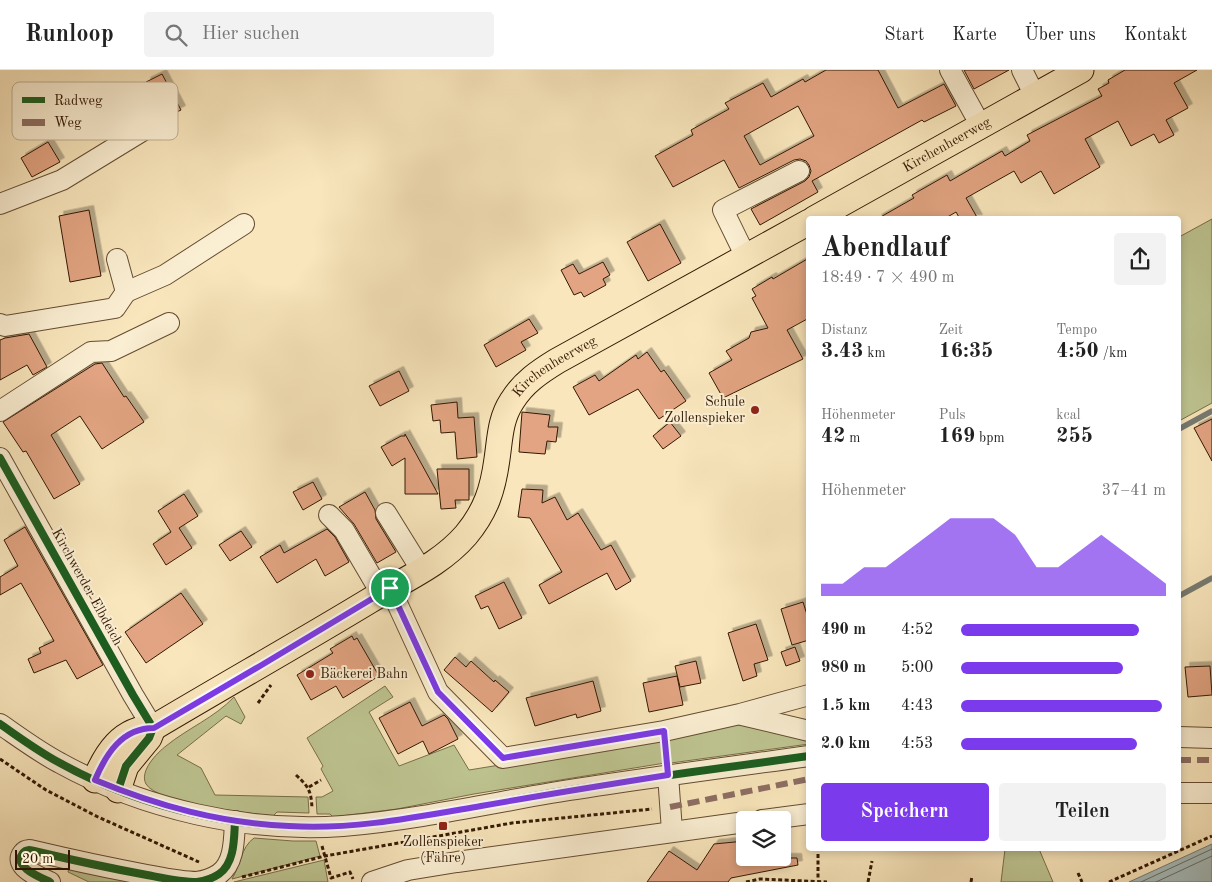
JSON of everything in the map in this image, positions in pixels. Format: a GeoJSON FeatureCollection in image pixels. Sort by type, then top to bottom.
{"type":"FeatureCollection","features":[{"type":"Feature","properties":{"kind":"main road","name":"Kirchenheerweg"},"geometry":{"type":"LineString","coordinates":[[819,216],[1081,70]]}},
{"type":"Feature","properties":{"kind":"main road","name":"Kirchenheerweg"},"geometry":{"type":"LineString","coordinates":[[95,780],[104,760],[121,740],[142,728],[154,728],[422,571],[461,540],[478,519],[487,502],[491,491],[498,457],[500,432],[505,415],[511,402],[526,384],[557,361],[806,224]]}},
{"type":"Feature","properties":{"kind":"main road","name":"Kirchenheerweg"},"geometry":{"type":"LineString","coordinates":[[118,790],[126,766],[149,738],[154,728]]}},
{"type":"Feature","properties":{"kind":"street"},"geometry":{"type":"LineString","coordinates":[[950,70],[981,126]]}},
{"type":"Feature","properties":{"kind":"street"},"geometry":{"type":"LineString","coordinates":[[1022,70],[1035,96]]}},
{"type":"Feature","properties":{"kind":"street"},"geometry":{"type":"LineString","coordinates":[[0,204],[62,180],[127,140]]}},
{"type":"Feature","properties":{"kind":"street"},"geometry":{"type":"LineString","coordinates":[[746,257],[723,210],[798,171]]}},
{"type":"Feature","properties":{"kind":"street"},"geometry":{"type":"LineString","coordinates":[[0,324],[5,326],[115,308],[126,292],[165,275],[244,224]]}},
{"type":"Feature","properties":{"kind":"street"},"geometry":{"type":"LineString","coordinates":[[117,259],[126,292]]}},
{"type":"Feature","properties":{"kind":"street"},"geometry":{"type":"LineString","coordinates":[[0,411],[91,352],[110,351],[169,323]]}},
{"type":"Feature","properties":{"kind":"street","name":"Kirchwerder Elbdeich"},"geometry":{"type":"LineString","coordinates":[[0,458],[133,696],[154,728]]}},
{"type":"Feature","properties":{"kind":"street"},"geometry":{"type":"LineString","coordinates":[[386,513],[422,571]]}},
{"type":"Feature","properties":{"kind":"street"},"geometry":{"type":"LineString","coordinates":[[329,515],[344,530],[385,591],[438,692],[503,758],[664,731],[740,714],[806,696]]}},
{"type":"Feature","properties":{"kind":"street"},"geometry":{"type":"LineString","coordinates":[[740,714],[806,730]]}},
{"type":"Feature","properties":{"kind":"street"},"geometry":{"type":"LineString","coordinates":[[0,724],[58,762],[118,790],[166,807],[198,814],[288,826],[343,826],[399,820],[668,775],[806,756]]}},
{"type":"Feature","properties":{"kind":"street"},"geometry":{"type":"LineString","coordinates":[[1181,737],[1212,738]]}},
{"type":"Feature","properties":{"kind":"street"},"geometry":{"type":"LineString","coordinates":[[668,775],[672,831]]}},
{"type":"Feature","properties":{"kind":"street"},"geometry":{"type":"LineString","coordinates":[[1181,793],[1212,793]]}},
{"type":"Feature","properties":{"kind":"street"},"geometry":{"type":"LineString","coordinates":[[791,816],[806,814]]}},
{"type":"Feature","properties":{"kind":"street"},"geometry":{"type":"LineString","coordinates":[[50,882],[30,872],[22,865],[21,858],[23,852],[27,850],[34,851],[112,869],[176,880],[197,882],[208,879],[219,875],[228,863],[232,851],[235,820]]}},
{"type":"Feature","properties":{"kind":"street"},"geometry":{"type":"LineString","coordinates":[[372,882],[408,870],[457,862],[736,823]]}},
{"type":"Feature","properties":{"kind":"path"},"geometry":{"type":"LineString","coordinates":[[296,775],[308,787],[312,797],[312,813]]}},
{"type":"Feature","properties":{"kind":"path"},"geometry":{"type":"LineString","coordinates":[[308,787],[321,780]]}},
{"type":"Feature","properties":{"kind":"path"},"geometry":{"type":"LineString","coordinates":[[1181,851],[1212,836]]}},
{"type":"Feature","properties":{"kind":"path"},"geometry":{"type":"LineString","coordinates":[[1109,882],[1180,851]]}},
{"type":"Feature","properties":{"kind":"path"},"geometry":{"type":"LineString","coordinates":[[324,853],[331,878],[350,872],[354,882]]}},
{"type":"Feature","properties":{"kind":"path"},"geometry":{"type":"LineString","coordinates":[[818,854],[818,880]]}},
{"type":"Feature","properties":{"kind":"path"},"geometry":{"type":"LineString","coordinates":[[868,882],[872,861]]}},
{"type":"Feature","properties":{"kind":"path"},"geometry":{"type":"LineString","coordinates":[[1078,873],[1082,882]]}},
{"type":"Feature","properties":{"kind":"path"},"geometry":{"type":"LineString","coordinates":[[971,882],[972,876]]}},
{"type":"Feature","properties":{"kind":"path"},"geometry":{"type":"LineString","coordinates":[[746,882],[760,879],[818,880],[827,882]]}},
{"type":"Feature","properties":{"kind":"green space"},"geometry":{"type":"Polygon","coordinates":[[[1212,219],[1212,403],[1181,420],[1181,236],[1212,219]]]}},
{"type":"Feature","properties":{"kind":"green space"},"geometry":{"type":"Polygon","coordinates":[[[385,686],[393,697],[369,712],[399,766],[454,745],[469,770],[660,739],[665,763],[474,794],[397,809],[333,817],[330,814],[317,814],[316,797],[322,797],[333,791],[321,769],[323,766],[307,738],[385,686]]]}},
{"type":"Feature","properties":{"kind":"green space"},"geometry":{"type":"Polygon","coordinates":[[[234,697],[245,717],[241,724],[226,716],[177,755],[201,768],[215,795],[308,797],[309,813],[277,812],[273,816],[225,810],[168,797],[154,791],[146,784],[144,779],[147,768],[158,753],[218,711],[234,697]]]}},
{"type":"Feature","properties":{"kind":"green space"},"geometry":{"type":"Polygon","coordinates":[[[742,724],[806,735],[806,744],[671,763],[667,738],[742,724]]]}},
{"type":"Feature","properties":{"kind":"green space"},"geometry":{"type":"Polygon","coordinates":[[[254,838],[316,841],[320,856],[232,879],[246,846],[254,838]]]}},
{"type":"Feature","properties":{"kind":"green space"},"geometry":{"type":"Polygon","coordinates":[[[1005,851],[1040,851],[1053,882],[1001,882],[1005,851]]]}},
{"type":"Feature","properties":{"kind":"green space"},"geometry":{"type":"Polygon","coordinates":[[[324,860],[328,882],[234,882],[324,860]]]}},
{"type":"Feature","properties":{"kind":"green space"},"geometry":{"type":"Polygon","coordinates":[[[69,868],[137,882],[89,882],[68,872],[69,868]]]}},
{"type":"Feature","properties":{"kind":"water"},"geometry":{"type":"Polygon","coordinates":[[[1212,844],[1212,882],[1129,882],[1212,844]]]}},
{"type":"Feature","properties":{"kind":"building"},"geometry":{"type":"Polygon","coordinates":[[[826,70],[878,70],[898,108],[944,84],[956,106],[924,122],[922,120],[812,181],[818,192],[760,225],[751,209],[805,181],[811,171],[806,161],[794,160],[739,188],[724,160],[673,187],[655,156],[693,135],[691,130],[729,109],[725,103],[763,83],[771,97],[803,79],[805,82],[826,70]],[[798,106],[744,136],[760,165],[814,136],[798,106]]]}},
{"type":"Feature","properties":{"kind":"building"},"geometry":{"type":"Polygon","coordinates":[[[964,70],[1009,70],[974,89],[964,70]]]}},
{"type":"Feature","properties":{"kind":"building"},"geometry":{"type":"Polygon","coordinates":[[[1125,70],[1197,70],[1174,83],[1188,108],[1166,120],[1174,135],[1159,143],[1154,134],[1131,146],[1118,121],[1085,139],[1100,167],[1054,194],[1041,171],[1021,183],[1014,171],[966,198],[976,216],[958,216],[956,212],[949,216],[882,216],[914,198],[912,195],[947,175],[950,181],[1002,151],[1005,156],[1030,141],[1027,135],[1102,96],[1098,89],[1109,83],[1108,80],[1125,70]]]}},
{"type":"Feature","properties":{"kind":"building"},"geometry":{"type":"Polygon","coordinates":[[[162,74],[166,82],[146,82],[162,74]]]}},
{"type":"Feature","properties":{"kind":"building"},"geometry":{"type":"Polygon","coordinates":[[[48,142],[60,162],[32,177],[21,158],[48,142]]]}},
{"type":"Feature","properties":{"kind":"building"},"geometry":{"type":"Polygon","coordinates":[[[89,210],[101,276],[70,282],[59,216],[89,210]]]}},
{"type":"Feature","properties":{"kind":"building"},"geometry":{"type":"Polygon","coordinates":[[[660,224],[681,263],[648,281],[627,242],[660,224]]]}},
{"type":"Feature","properties":{"kind":"building"},"geometry":{"type":"Polygon","coordinates":[[[806,260],[806,320],[787,330],[803,359],[723,398],[709,373],[732,360],[726,351],[749,338],[751,332],[768,328],[752,298],[756,296],[752,289],[772,277],[773,279],[806,260]]]}},
{"type":"Feature","properties":{"kind":"building"},"geometry":{"type":"Polygon","coordinates":[[[603,262],[610,275],[603,279],[606,285],[584,297],[581,292],[574,295],[561,270],[573,264],[579,274],[603,262]]]}},
{"type":"Feature","properties":{"kind":"building"},"geometry":{"type":"Polygon","coordinates":[[[529,319],[538,333],[521,342],[526,350],[496,367],[484,345],[529,319]]]}},
{"type":"Feature","properties":{"kind":"building"},"geometry":{"type":"Polygon","coordinates":[[[29,334],[47,367],[33,375],[27,365],[0,380],[0,340],[29,334]]]}},
{"type":"Feature","properties":{"kind":"building"},"geometry":{"type":"Polygon","coordinates":[[[647,352],[661,372],[664,370],[686,401],[659,419],[638,389],[589,415],[573,387],[595,375],[599,381],[636,355],[638,359],[647,352]]]}},
{"type":"Feature","properties":{"kind":"building"},"geometry":{"type":"Polygon","coordinates":[[[102,363],[124,397],[126,396],[144,422],[102,449],[80,416],[51,435],[80,484],[54,499],[26,451],[23,452],[3,422],[95,364],[102,363]]]}},
{"type":"Feature","properties":{"kind":"building"},"geometry":{"type":"Polygon","coordinates":[[[399,371],[409,391],[380,406],[369,386],[399,371]]]}},
{"type":"Feature","properties":{"kind":"building"},"geometry":{"type":"Polygon","coordinates":[[[457,402],[458,418],[474,417],[477,457],[457,459],[455,432],[441,433],[440,420],[433,421],[431,405],[457,402]]]}},
{"type":"Feature","properties":{"kind":"building"},"geometry":{"type":"Polygon","coordinates":[[[522,412],[550,415],[548,427],[558,427],[556,442],[547,441],[545,454],[519,452],[522,412]]]}},
{"type":"Feature","properties":{"kind":"building"},"geometry":{"type":"Polygon","coordinates":[[[1212,419],[1212,461],[1194,428],[1212,419]]]}},
{"type":"Feature","properties":{"kind":"building"},"geometry":{"type":"Polygon","coordinates":[[[670,422],[681,436],[663,449],[653,436],[670,422]]]}},
{"type":"Feature","properties":{"kind":"building"},"geometry":{"type":"Polygon","coordinates":[[[405,434],[438,494],[405,494],[405,458],[392,466],[381,447],[401,436],[405,436],[405,434]]]}},
{"type":"Feature","properties":{"kind":"building"},"geometry":{"type":"Polygon","coordinates":[[[437,469],[469,469],[469,500],[455,500],[456,508],[441,509],[437,469]]]}},
{"type":"Feature","properties":{"kind":"building"},"geometry":{"type":"Polygon","coordinates":[[[313,482],[322,499],[303,510],[293,492],[313,482]]]}},
{"type":"Feature","properties":{"kind":"building"},"geometry":{"type":"Polygon","coordinates":[[[522,489],[543,490],[542,503],[555,497],[567,520],[578,513],[601,550],[611,545],[631,581],[616,590],[607,573],[549,604],[539,585],[562,572],[530,518],[518,517],[522,489]]]}},
{"type":"Feature","properties":{"kind":"building"},"geometry":{"type":"Polygon","coordinates":[[[365,492],[375,510],[376,519],[396,552],[377,563],[354,524],[339,507],[365,492]]]}},
{"type":"Feature","properties":{"kind":"building"},"geometry":{"type":"Polygon","coordinates":[[[184,494],[198,516],[179,528],[192,548],[166,565],[153,544],[171,532],[158,511],[184,494]]]}},
{"type":"Feature","properties":{"kind":"building"},"geometry":{"type":"Polygon","coordinates":[[[25,527],[103,665],[77,679],[66,660],[34,673],[28,659],[41,653],[39,648],[54,641],[21,583],[0,595],[0,577],[18,566],[4,540],[25,527]]]}},
{"type":"Feature","properties":{"kind":"building"},"geometry":{"type":"Polygon","coordinates":[[[327,529],[335,537],[349,562],[325,576],[316,559],[277,583],[260,557],[280,545],[284,553],[327,529]]]}},
{"type":"Feature","properties":{"kind":"building"},"geometry":{"type":"Polygon","coordinates":[[[241,531],[252,547],[230,561],[219,545],[241,531]]]}},
{"type":"Feature","properties":{"kind":"building"},"geometry":{"type":"Polygon","coordinates":[[[504,582],[522,618],[499,629],[488,606],[481,609],[475,596],[504,582]]]}},
{"type":"Feature","properties":{"kind":"building"},"geometry":{"type":"Polygon","coordinates":[[[181,593],[203,624],[146,663],[125,632],[181,593]]]}},
{"type":"Feature","properties":{"kind":"building"},"geometry":{"type":"Polygon","coordinates":[[[803,602],[806,612],[806,641],[792,645],[781,609],[803,602]]]}},
{"type":"Feature","properties":{"kind":"building"},"geometry":{"type":"Polygon","coordinates":[[[756,624],[768,660],[754,664],[757,676],[743,681],[728,633],[756,624]]]}},
{"type":"Feature","properties":{"kind":"building"},"geometry":{"type":"Polygon","coordinates":[[[352,636],[354,640],[357,638],[379,676],[343,698],[336,686],[311,700],[297,675],[333,653],[330,649],[352,636]]]}},
{"type":"Feature","properties":{"kind":"building"},"geometry":{"type":"Polygon","coordinates":[[[795,647],[800,661],[786,666],[781,652],[795,647]]]}},
{"type":"Feature","properties":{"kind":"building"},"geometry":{"type":"Polygon","coordinates":[[[455,657],[466,667],[471,661],[494,682],[495,680],[509,692],[492,712],[444,670],[455,657]]]}},
{"type":"Feature","properties":{"kind":"building"},"geometry":{"type":"Polygon","coordinates":[[[696,661],[701,683],[680,687],[675,666],[696,661]]]}},
{"type":"Feature","properties":{"kind":"building"},"geometry":{"type":"Polygon","coordinates":[[[1210,666],[1212,695],[1188,697],[1185,667],[1210,666]]]}},
{"type":"Feature","properties":{"kind":"building"},"geometry":{"type":"Polygon","coordinates":[[[677,676],[683,705],[649,712],[643,683],[677,676]]]}},
{"type":"Feature","properties":{"kind":"building"},"geometry":{"type":"Polygon","coordinates":[[[593,681],[601,711],[577,718],[576,714],[535,726],[526,698],[593,681]]]}},
{"type":"Feature","properties":{"kind":"building"},"geometry":{"type":"Polygon","coordinates":[[[410,702],[422,726],[444,715],[458,739],[429,754],[423,741],[398,754],[379,718],[410,702]]]}},
{"type":"Feature","properties":{"kind":"building"},"geometry":{"type":"Polygon","coordinates":[[[736,842],[736,866],[791,866],[791,858],[797,858],[798,865],[731,878],[728,882],[647,882],[669,851],[697,870],[714,844],[736,842]]]}},
{"type":"Feature","properties":{"kind":"waterway"},"geometry":{"type":"LineString","coordinates":[[1181,428],[1212,411]]}},
{"type":"Feature","properties":{"kind":"waterway"},"geometry":{"type":"LineString","coordinates":[[1181,595],[1212,578]]}},
{"type":"Feature","properties":{"kind":"marked path"},"geometry":{"type":"LineString","coordinates":[[1181,760],[1212,760]]}},
{"type":"Feature","properties":{"kind":"marked path"},"geometry":{"type":"LineString","coordinates":[[670,807],[806,780]]}},
{"type":"Feature","properties":{"kind":"cycle path"},"geometry":{"type":"LineString","coordinates":[[0,458],[153,728]]}},
{"type":"Feature","properties":{"kind":"cycle path"},"geometry":{"type":"LineString","coordinates":[[95,780],[104,760],[124,737],[132,732],[153,728],[260,666]]}},
{"type":"Feature","properties":{"kind":"cycle path"},"geometry":{"type":"LineString","coordinates":[[0,724],[52,759],[126,793],[161,805],[197,814],[270,826],[343,826],[395,820],[583,788],[806,756]]}},
{"type":"Feature","properties":{"kind":"cycle path"},"geometry":{"type":"LineString","coordinates":[[118,790],[126,766],[149,738],[153,728]]}},
{"type":"Feature","properties":{"kind":"cycle path"},"geometry":{"type":"LineString","coordinates":[[50,882],[35,875],[21,863],[24,852],[31,850],[178,881],[197,882],[208,879],[219,874],[231,857],[235,821]]}},
{"type":"Feature","properties":{"kind":"place","name":"Schule Zollenspieker"},"geometry":{"type":"Point","coordinates":[755,410]}},
{"type":"Feature","properties":{"kind":"place","name":"Bäckerei Bahn"},"geometry":{"type":"Point","coordinates":[310,674]}},
{"type":"Feature","properties":{"kind":"place","name":"Zollenspieker (Fähre)"},"geometry":{"type":"Point","coordinates":[443,826]}},
{"type":"Feature","properties":{"kind":"route"},"geometry":{"type":"LineString","coordinates":[[390,588],[438,692],[503,758],[664,731],[668,775],[399,820],[317,827],[275,825],[198,814],[166,807],[95,780],[98,771],[111,750],[130,733],[142,728],[154,728],[390,588]]}}]}
